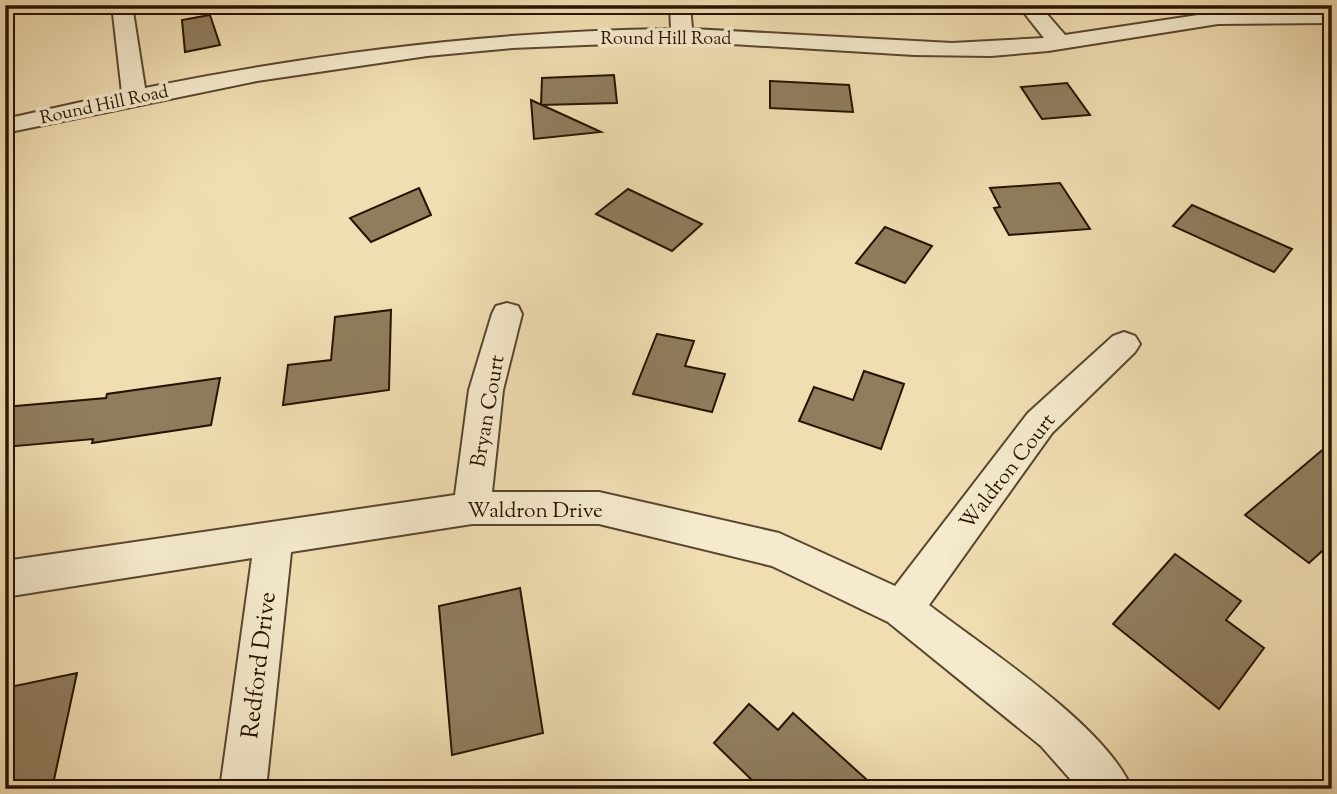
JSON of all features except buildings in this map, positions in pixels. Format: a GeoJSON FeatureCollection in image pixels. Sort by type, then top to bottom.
{"type":"FeatureCollection","features":[{"type":"Feature","properties":{"kind":"street"},"geometry":{"type":"LineString","coordinates":[[122,5],[134,96]]}},
{"type":"Feature","properties":{"kind":"street"},"geometry":{"type":"LineString","coordinates":[[680,5],[682,35]]}},
{"type":"Feature","properties":{"kind":"street"},"geometry":{"type":"LineString","coordinates":[[1028,5],[1059,42]]}},
{"type":"Feature","properties":{"kind":"street","name":"Round Hill Road"},"geometry":{"type":"LineString","coordinates":[[5,126],[134,96],[279,68],[408,51],[520,41],[682,35],[905,48],[993,49],[1220,18],[1332,17]]}},
{"type":"Feature","properties":{"kind":"street","name":"Bryan Court"},"geometry":{"type":"LineString","coordinates":[[471,508],[486,390],[507,314]]}},
{"type":"Feature","properties":{"kind":"street","name":"Waldron Court"},"geometry":{"type":"LineString","coordinates":[[902,609],[1040,423],[1124,344]]}},
{"type":"Feature","properties":{"kind":"street","name":"Waldron Drive"},"geometry":{"type":"LineString","coordinates":[[5,579],[471,508],[599,508],[779,550],[902,609],[1057,730],[1109,789]]}},
{"type":"Feature","properties":{"kind":"street","name":"Redford Drive"},"geometry":{"type":"LineString","coordinates":[[243,789],[273,540]]}}]}
